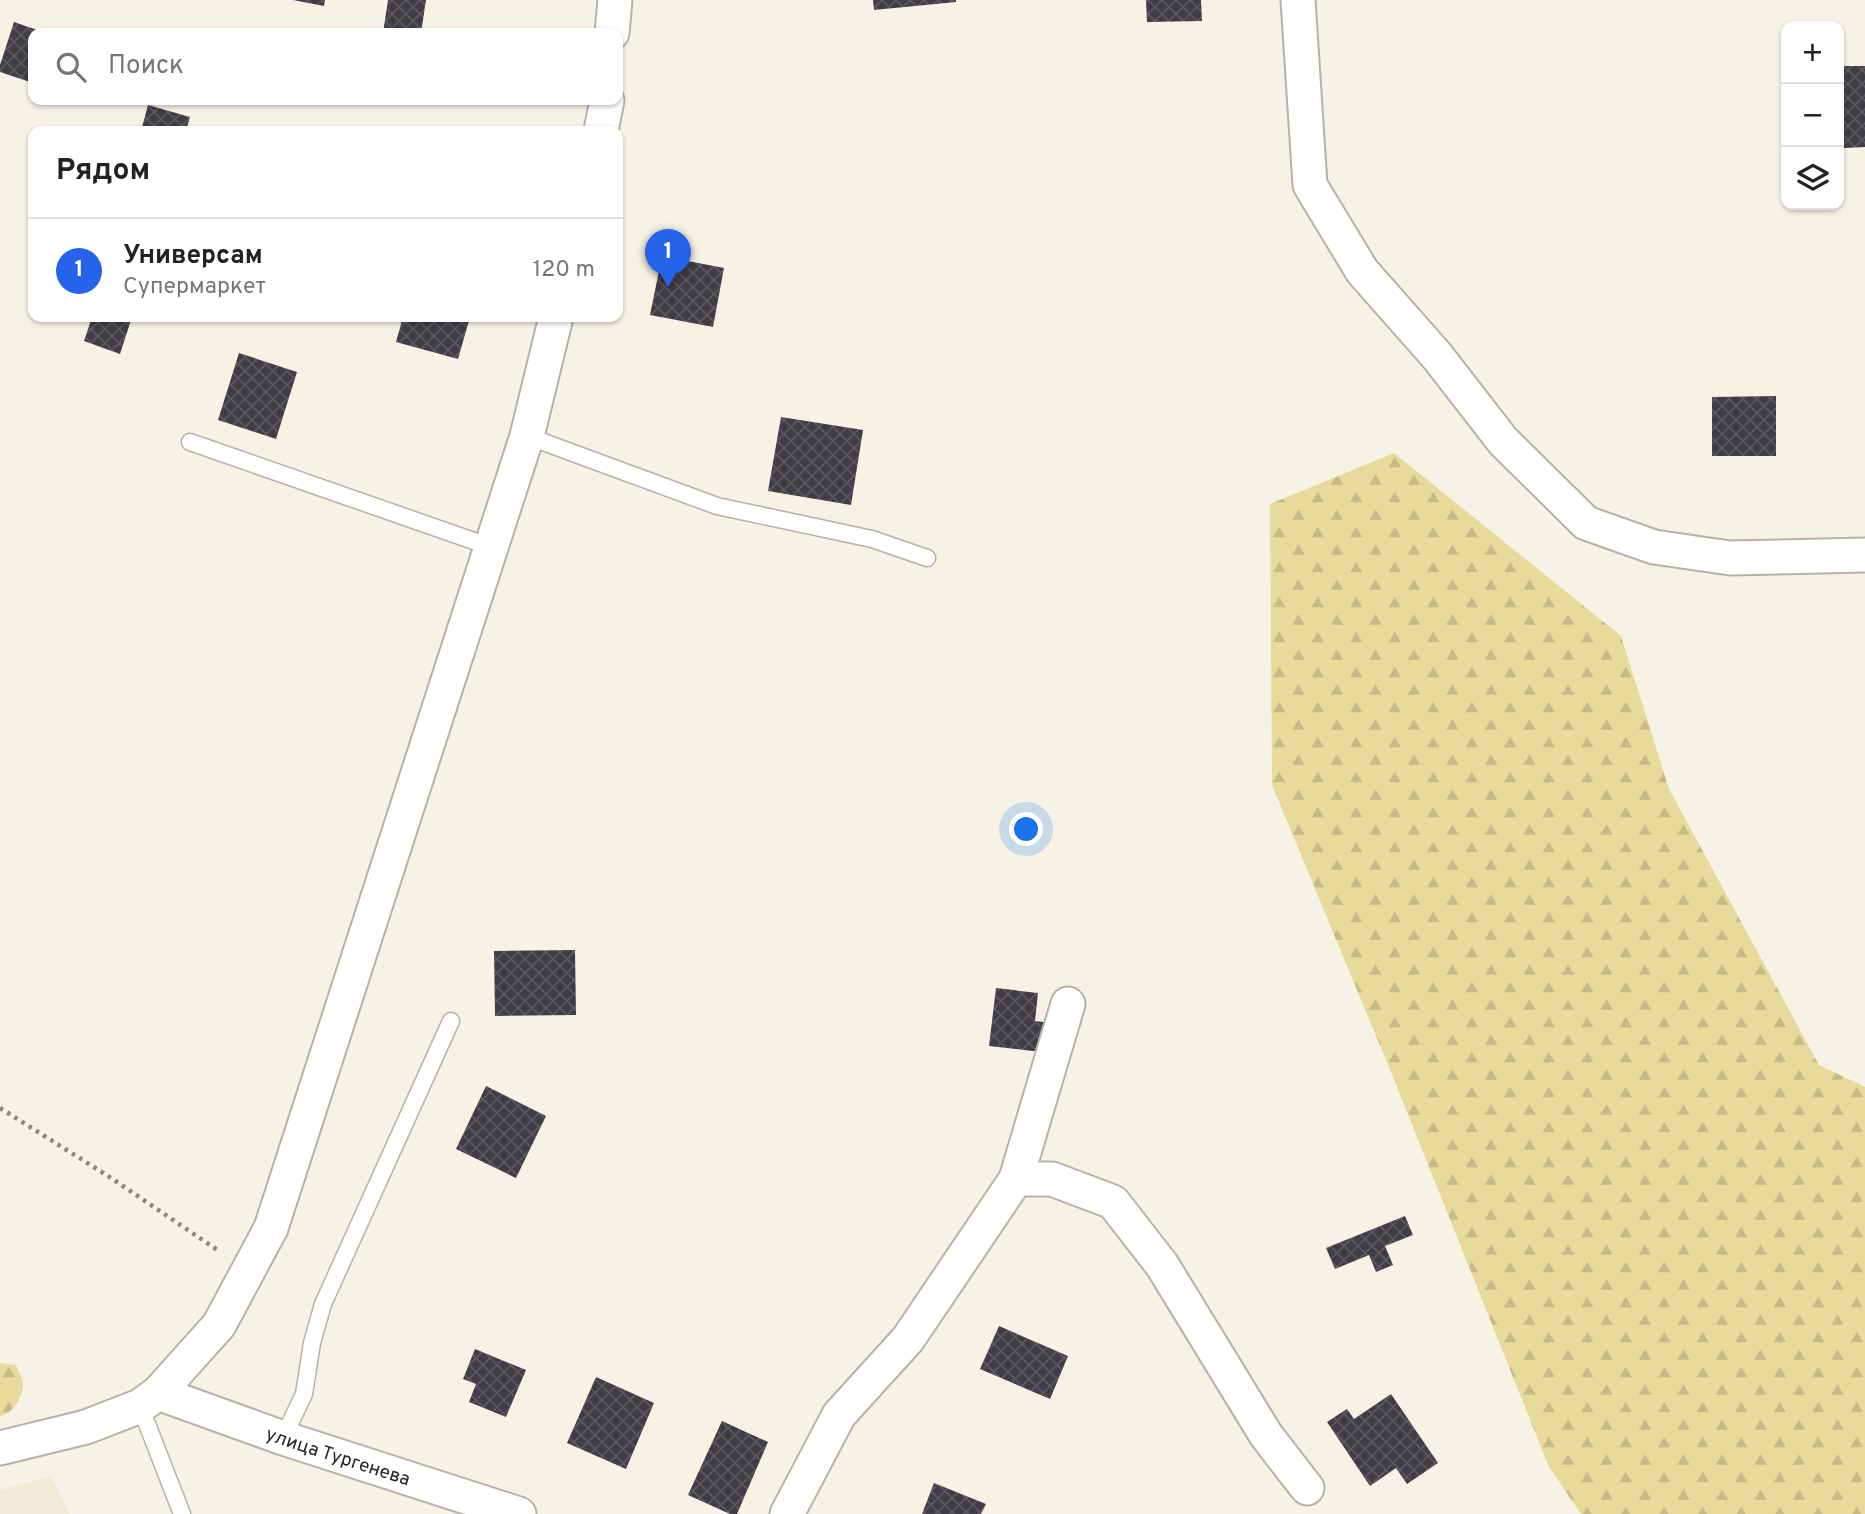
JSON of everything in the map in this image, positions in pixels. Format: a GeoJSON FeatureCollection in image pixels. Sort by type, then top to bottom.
{"type":"FeatureCollection","features":[{"type":"Feature","properties":{"kind":"street"},"geometry":{"type":"LineString","coordinates":[[612,28],[615,0]]}},
{"type":"Feature","properties":{"kind":"street"},"geometry":{"type":"LineString","coordinates":[[1298,0],[1310,185],[1362,271],[1437,356],[1503,441],[1586,523],[1654,547],[1730,558],[1865,555]]}},
{"type":"Feature","properties":{"kind":"street"},"geometry":{"type":"LineString","coordinates":[[602,126],[606,105]]}},
{"type":"Feature","properties":{"kind":"street"},"geometry":{"type":"LineString","coordinates":[[0,1448],[86,1427],[149,1399],[219,1325],[271,1228],[527,436],[555,322]]}},
{"type":"Feature","properties":{"kind":"street"},"geometry":{"type":"LineString","coordinates":[[787,1514],[839,1415],[908,1339],[1016,1179],[1068,1004]]}},
{"type":"Feature","properties":{"kind":"street"},"geometry":{"type":"LineString","coordinates":[[1016,1179],[1052,1179],[1113,1202],[1162,1265],[1266,1435],[1307,1488]]}},
{"type":"Feature","properties":{"kind":"street","name":"улица Тургенева"},"geometry":{"type":"LineString","coordinates":[[149,1399],[283,1438],[519,1514]]}},
{"type":"Feature","properties":{"kind":"lane"},"geometry":{"type":"LineString","coordinates":[[527,436],[718,506],[872,539],[927,558]]}},
{"type":"Feature","properties":{"kind":"lane"},"geometry":{"type":"LineString","coordinates":[[190,442],[491,548]]}},
{"type":"Feature","properties":{"kind":"lane"},"geometry":{"type":"LineString","coordinates":[[283,1438],[304,1394],[312,1343],[323,1304],[451,1021]]}},
{"type":"Feature","properties":{"kind":"lane"},"geometry":{"type":"LineString","coordinates":[[149,1399],[182,1514]]}},
{"type":"Feature","properties":{"kind":"path"},"geometry":{"type":"LineString","coordinates":[[0,1108],[108,1176],[248,1271]]}},
{"type":"Feature","properties":{"kind":"shaded area"},"geometry":{"type":"Polygon","coordinates":[[[51,1476],[69,1514],[0,1514],[0,1490],[51,1476]]]}},
{"type":"Feature","properties":{"kind":"green space"},"geometry":{"type":"Polygon","coordinates":[[[1394,453],[1621,636],[1669,789],[1819,1065],[1865,1087],[1865,1514],[1581,1514],[1549,1467],[1391,1072],[1272,785],[1270,504],[1394,453]]]}},
{"type":"Feature","properties":{"kind":"green space"},"geometry":{"type":"Polygon","coordinates":[[[0,1363],[16,1365],[23,1382],[17,1404],[0,1416],[0,1363]]]}},
{"type":"Feature","properties":{"kind":"building"},"geometry":{"type":"Polygon","coordinates":[[[293,0],[325,0],[324,6],[293,0]]]}},
{"type":"Feature","properties":{"kind":"building"},"geometry":{"type":"Polygon","coordinates":[[[388,0],[426,0],[422,28],[384,28],[388,0]]]}},
{"type":"Feature","properties":{"kind":"building"},"geometry":{"type":"Polygon","coordinates":[[[873,0],[956,0],[956,2],[874,10],[873,0]]]}},
{"type":"Feature","properties":{"kind":"building"},"geometry":{"type":"Polygon","coordinates":[[[1146,0],[1201,0],[1202,21],[1147,22],[1146,0]]]}},
{"type":"Feature","properties":{"kind":"building"},"geometry":{"type":"Polygon","coordinates":[[[14,22],[31,28],[28,28],[28,81],[0,72],[14,22]]]}},
{"type":"Feature","properties":{"kind":"building"},"geometry":{"type":"Polygon","coordinates":[[[1844,66],[1865,66],[1865,147],[1844,148],[1844,66]]]}},
{"type":"Feature","properties":{"kind":"building"},"geometry":{"type":"Polygon","coordinates":[[[148,105],[190,117],[187,126],[142,126],[148,105]]]}},
{"type":"Feature","properties":{"kind":"building"},"geometry":{"type":"Polygon","coordinates":[[[662,256],[724,268],[713,327],[650,315],[662,256]]]}},
{"type":"Feature","properties":{"kind":"building"},"geometry":{"type":"Polygon","coordinates":[[[90,322],[130,322],[120,354],[84,341],[90,322]]]}},
{"type":"Feature","properties":{"kind":"building"},"geometry":{"type":"Polygon","coordinates":[[[402,322],[469,322],[458,359],[396,342],[402,322]]]}},
{"type":"Feature","properties":{"kind":"building"},"geometry":{"type":"Polygon","coordinates":[[[239,353],[297,372],[276,439],[218,420],[239,353]]]}},
{"type":"Feature","properties":{"kind":"building"},"geometry":{"type":"Polygon","coordinates":[[[1776,396],[1776,456],[1712,456],[1712,397],[1776,396]]]}},
{"type":"Feature","properties":{"kind":"building"},"geometry":{"type":"Polygon","coordinates":[[[781,417],[863,430],[851,505],[768,491],[781,417]]]}},
{"type":"Feature","properties":{"kind":"building"},"geometry":{"type":"Polygon","coordinates":[[[575,950],[576,1015],[495,1016],[494,951],[575,950]]]}},
{"type":"Feature","properties":{"kind":"building"},"geometry":{"type":"Polygon","coordinates":[[[996,988],[1038,993],[1035,1021],[1044,1022],[1041,1052],[989,1046],[996,988]]]}},
{"type":"Feature","properties":{"kind":"building"},"geometry":{"type":"Polygon","coordinates":[[[486,1086],[546,1116],[516,1178],[456,1149],[486,1086]]]}},
{"type":"Feature","properties":{"kind":"building"},"geometry":{"type":"Polygon","coordinates":[[[1405,1216],[1413,1235],[1385,1246],[1393,1265],[1376,1272],[1369,1255],[1335,1269],[1326,1248],[1405,1216]]]}},
{"type":"Feature","properties":{"kind":"building"},"geometry":{"type":"Polygon","coordinates":[[[999,1326],[1068,1356],[1050,1399],[980,1369],[999,1326]]]}},
{"type":"Feature","properties":{"kind":"building"},"geometry":{"type":"Polygon","coordinates":[[[475,1349],[526,1370],[506,1417],[469,1402],[476,1384],[463,1379],[475,1349]]]}},
{"type":"Feature","properties":{"kind":"building"},"geometry":{"type":"Polygon","coordinates":[[[596,1377],[654,1403],[626,1469],[567,1443],[596,1377]]]}},
{"type":"Feature","properties":{"kind":"building"},"geometry":{"type":"Polygon","coordinates":[[[1391,1394],[1438,1463],[1407,1484],[1396,1468],[1370,1486],[1327,1422],[1347,1409],[1354,1419],[1391,1394]]]}},
{"type":"Feature","properties":{"kind":"building"},"geometry":{"type":"Polygon","coordinates":[[[722,1421],[768,1442],[737,1514],[730,1514],[688,1495],[722,1421]]]}},
{"type":"Feature","properties":{"kind":"building"},"geometry":{"type":"Polygon","coordinates":[[[934,1483],[986,1504],[981,1514],[922,1514],[934,1483]]]}},
{"type":"Feature","properties":{"kind":"place","name":"Универсам"},"geometry":{"type":"Point","coordinates":[668,287]}}]}
